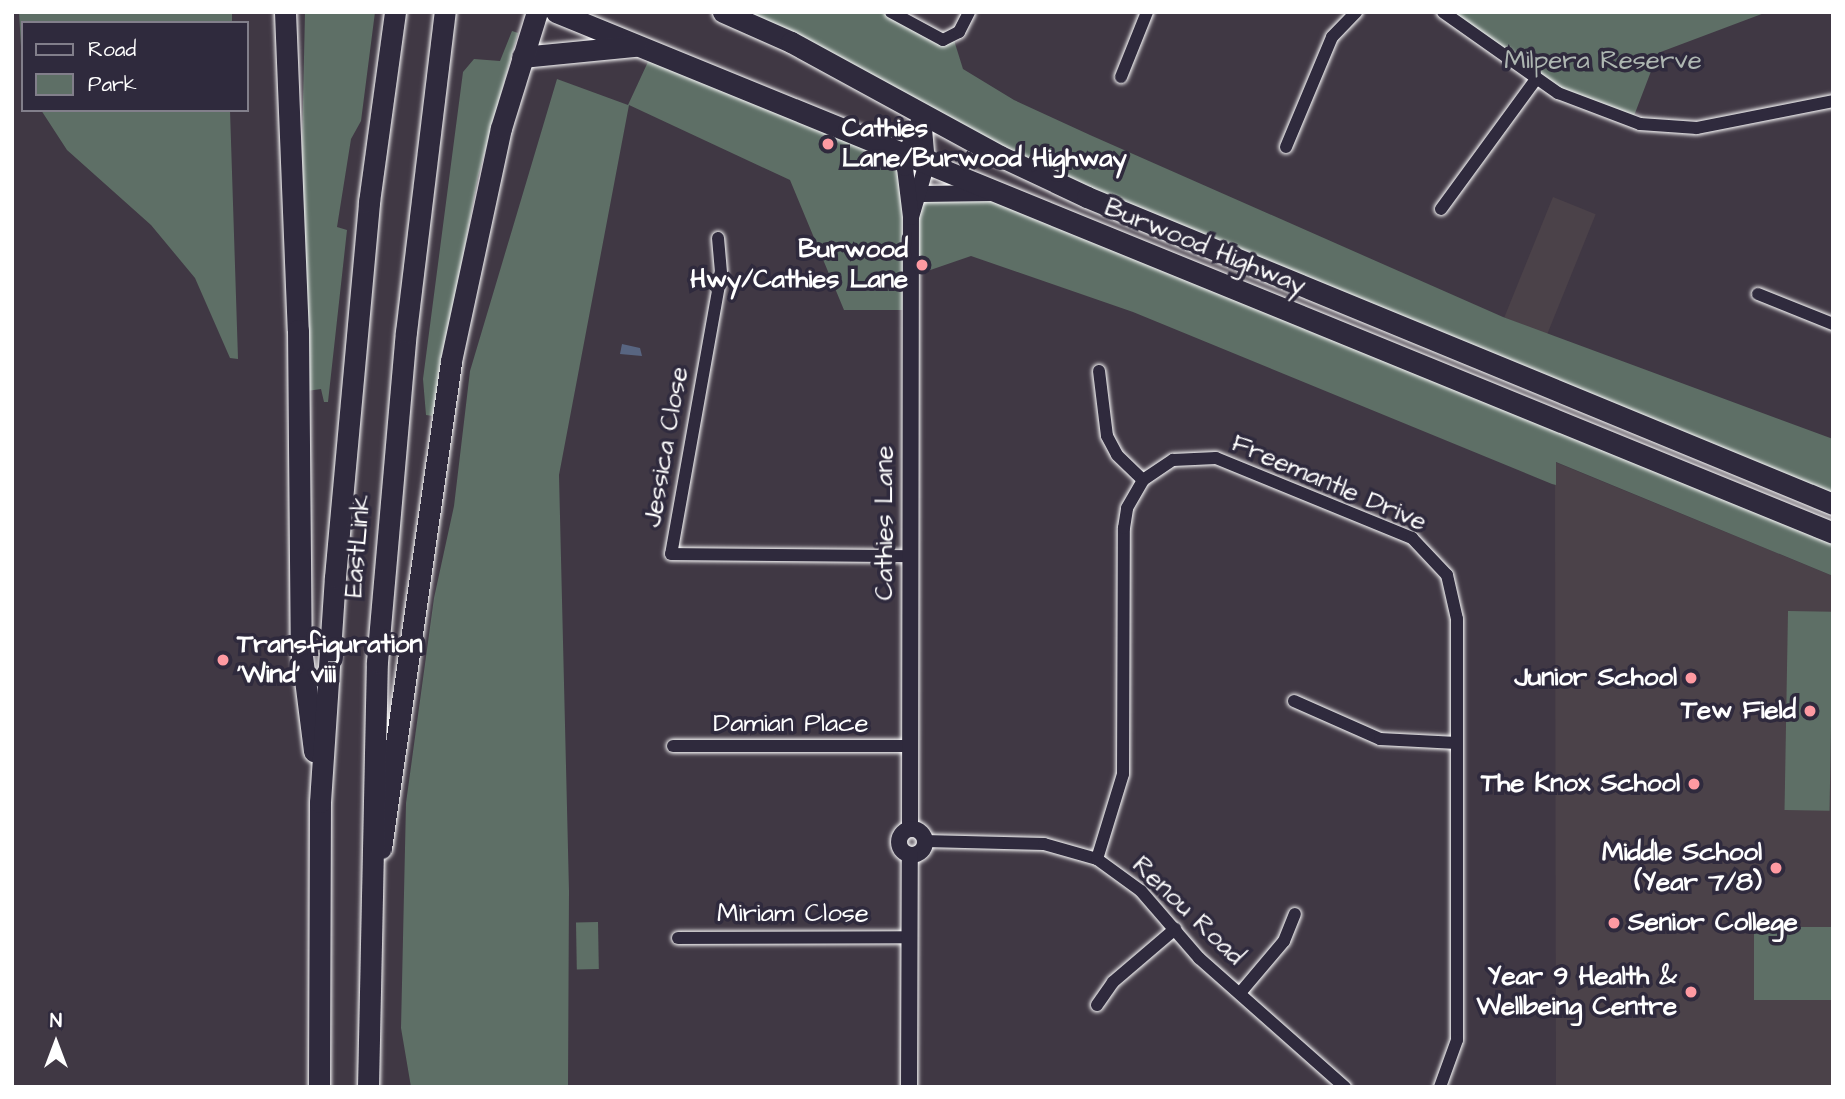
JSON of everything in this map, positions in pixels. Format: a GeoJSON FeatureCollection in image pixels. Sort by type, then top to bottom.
{"type":"FeatureCollection","features":[{"type":"Feature","properties":{"kind":"highway","name":"EastLink"},"geometry":{"type":"LineString","coordinates":[[319,1087],[320,802],[351,383],[395,12]]}},
{"type":"Feature","properties":{"kind":"highway","name":"EastLink"},"geometry":{"type":"LineString","coordinates":[[368,1087],[372,756],[389,508],[445,12]]}},
{"type":"Feature","properties":{"kind":"highway"},"geometry":{"type":"LineString","coordinates":[[371,902],[450,361],[483,201],[537,12]]}},
{"type":"Feature","properties":{"kind":"highway","name":"Burwood Highway"},"geometry":{"type":"LineString","coordinates":[[556,12],[1833,534]]}},
{"type":"Feature","properties":{"kind":"highway","name":"Burwood Highway"},"geometry":{"type":"LineString","coordinates":[[723,12],[791,42],[922,114],[1087,197],[1833,504]]}},
{"type":"Feature","properties":{"kind":"highway"},"geometry":{"type":"LineString","coordinates":[[288,17],[298,330],[301,648],[320,802]]}},
{"type":"Feature","properties":{"kind":"highway"},"geometry":{"type":"LineString","coordinates":[[522,57],[640,46]]}},
{"type":"Feature","properties":{"kind":"highway"},"geometry":{"type":"LineString","coordinates":[[1079,226],[1087,197]]}},
{"type":"Feature","properties":{"kind":"street"},"geometry":{"type":"LineString","coordinates":[[891,12],[943,40],[959,32],[969,12]]}},
{"type":"Feature","properties":{"kind":"street"},"geometry":{"type":"LineString","coordinates":[[1121,77],[1147,12]]}},
{"type":"Feature","properties":{"kind":"street"},"geometry":{"type":"LineString","coordinates":[[1286,147],[1332,37],[1356,12]]}},
{"type":"Feature","properties":{"kind":"street"},"geometry":{"type":"LineString","coordinates":[[1443,12],[1536,79],[1601,112],[1675,129],[1833,101]]}},
{"type":"Feature","properties":{"kind":"street"},"geometry":{"type":"LineString","coordinates":[[1441,209],[1536,79]]}},
{"type":"Feature","properties":{"kind":"street","name":"Cathies Lane"},"geometry":{"type":"LineString","coordinates":[[910,829],[911,218],[906,154],[922,114]]}},
{"type":"Feature","properties":{"kind":"street","name":"Cathies Lane"},"geometry":{"type":"LineString","coordinates":[[911,218],[922,194],[927,163],[922,114]]}},
{"type":"Feature","properties":{"kind":"street"},"geometry":{"type":"LineString","coordinates":[[922,194],[1000,193]]}},
{"type":"Feature","properties":{"kind":"street","name":"Jessica Close"},"geometry":{"type":"LineString","coordinates":[[718,238],[721,274],[671,554],[909,556]]}},
{"type":"Feature","properties":{"kind":"street"},"geometry":{"type":"LineString","coordinates":[[1758,294],[1833,324]]}},
{"type":"Feature","properties":{"kind":"street"},"geometry":{"type":"LineString","coordinates":[[1099,371],[1107,436],[1117,455],[1143,480]]}},
{"type":"Feature","properties":{"kind":"street","name":"Freemantle Drive"},"geometry":{"type":"LineString","coordinates":[[1097,859],[1123,774],[1124,528],[1126,508],[1143,480],[1173,460],[1216,458],[1424,547],[1447,575],[1456,602],[1457,1040],[1440,1087]]}},
{"type":"Feature","properties":{"kind":"street"},"geometry":{"type":"LineString","coordinates":[[1294,701],[1380,739],[1457,743]]}},
{"type":"Feature","properties":{"kind":"street","name":"Damian Place"},"geometry":{"type":"LineString","coordinates":[[673,746],[909,746]]}},
{"type":"Feature","properties":{"kind":"street"},"geometry":{"type":"LineString","coordinates":[[910,829],[922,834],[925,842],[921,852],[910,855],[900,848],[899,840],[910,829]]}},
{"type":"Feature","properties":{"kind":"street","name":"Renou Road"},"geometry":{"type":"LineString","coordinates":[[925,842],[1044,844],[1097,859],[1141,891],[1240,993],[1345,1087]]}},
{"type":"Feature","properties":{"kind":"street"},"geometry":{"type":"LineString","coordinates":[[909,1087],[910,855]]}},
{"type":"Feature","properties":{"kind":"street"},"geometry":{"type":"LineString","coordinates":[[1240,993],[1284,941],[1295,914]]}},
{"type":"Feature","properties":{"kind":"street"},"geometry":{"type":"LineString","coordinates":[[1097,1005],[1113,982],[1175,929]]}},
{"type":"Feature","properties":{"kind":"street","name":"Miriam Close"},"geometry":{"type":"LineString","coordinates":[[678,938],[908,937]]}},
{"type":"Feature","properties":{"kind":"shaded area"},"geometry":{"type":"Polygon","coordinates":[[[1553,197],[1596,214],[1547,335],[1504,318],[1553,197]]]}},
{"type":"Feature","properties":{"kind":"shaded area","name":"The Knox School"},"geometry":{"type":"Polygon","coordinates":[[[1555,462],[1833,576],[1833,1087],[1556,1087],[1555,462]]]}},
{"type":"Feature","properties":{"kind":"green space"},"geometry":{"type":"Polygon","coordinates":[[[19,12],[232,12],[232,21],[21,21],[21,46],[19,12]]]}},
{"type":"Feature","properties":{"kind":"green space"},"geometry":{"type":"Polygon","coordinates":[[[305,12],[375,12],[361,121],[351,139],[337,227],[347,230],[328,402],[324,402],[321,389],[307,391],[302,148],[305,12]]]}},
{"type":"Feature","properties":{"kind":"green space"},"geometry":{"type":"Polygon","coordinates":[[[723,12],[891,12],[953,37],[963,69],[1014,100],[1090,135],[1503,317],[1833,439],[1833,504],[1087,197],[723,12]]]}},
{"type":"Feature","properties":{"kind":"green space","name":"Milpera Reserve"},"geometry":{"type":"Polygon","coordinates":[[[1443,12],[1767,12],[1658,53],[1632,121],[1582,105],[1443,12]]]}},
{"type":"Feature","properties":{"kind":"green space"},"geometry":{"type":"Polygon","coordinates":[[[512,31],[518,33],[478,177],[433,416],[426,415],[423,379],[463,72],[474,59],[500,61],[512,31]]]}},
{"type":"Feature","properties":{"kind":"green space"},"geometry":{"type":"Polygon","coordinates":[[[653,51],[906,154],[905,168],[922,194],[999,192],[1833,533],[1833,576],[1556,462],[1556,485],[1552,484],[1133,312],[971,256],[910,277],[910,310],[844,310],[790,180],[629,105],[559,475],[569,891],[568,1087],[411,1087],[401,1028],[406,803],[434,598],[454,506],[470,371],[557,79],[628,105],[653,51]]]}},
{"type":"Feature","properties":{"kind":"green space"},"geometry":{"type":"Polygon","coordinates":[[[42,112],[230,112],[238,359],[230,358],[195,278],[151,225],[67,150],[42,112]]]}},
{"type":"Feature","properties":{"kind":"green space","name":"Tew Field"},"geometry":{"type":"Polygon","coordinates":[[[1788,611],[1833,612],[1830,811],[1785,810],[1788,611]]]}},
{"type":"Feature","properties":{"kind":"green space"},"geometry":{"type":"Polygon","coordinates":[[[576,922],[598,922],[599,969],[577,969],[576,922]]]}},
{"type":"Feature","properties":{"kind":"green space"},"geometry":{"type":"Polygon","coordinates":[[[1754,927],[1833,927],[1833,1000],[1754,1000],[1754,927]]]}},
{"type":"Feature","properties":{"kind":"water"},"geometry":{"type":"Polygon","coordinates":[[[622,344],[640,348],[642,356],[620,354],[622,344]]]}},
{"type":"Feature","properties":{"kind":"place","name":"Cathies Lane/Burwood Highway"},"geometry":{"type":"Point","coordinates":[828,144]}},
{"type":"Feature","properties":{"kind":"place","name":"Burwood Hwy/Cathies Lane"},"geometry":{"type":"Point","coordinates":[922,265]}},
{"type":"Feature","properties":{"kind":"place","name":"Transfiguration 'Wind' viii"},"geometry":{"type":"Point","coordinates":[223,660]}},
{"type":"Feature","properties":{"kind":"place","name":"Junior School"},"geometry":{"type":"Point","coordinates":[1691,678]}},
{"type":"Feature","properties":{"kind":"place","name":"Tew Field"},"geometry":{"type":"Point","coordinates":[1810,711]}},
{"type":"Feature","properties":{"kind":"place","name":"The Knox School"},"geometry":{"type":"Point","coordinates":[1694,784]}},
{"type":"Feature","properties":{"kind":"place","name":"Middle School (Year 7/8)"},"geometry":{"type":"Point","coordinates":[1776,868]}},
{"type":"Feature","properties":{"kind":"place","name":"Senior College"},"geometry":{"type":"Point","coordinates":[1614,923]}},
{"type":"Feature","properties":{"kind":"place","name":"Year 9 Health & Wellbeing Centre"},"geometry":{"type":"Point","coordinates":[1691,992]}}]}
